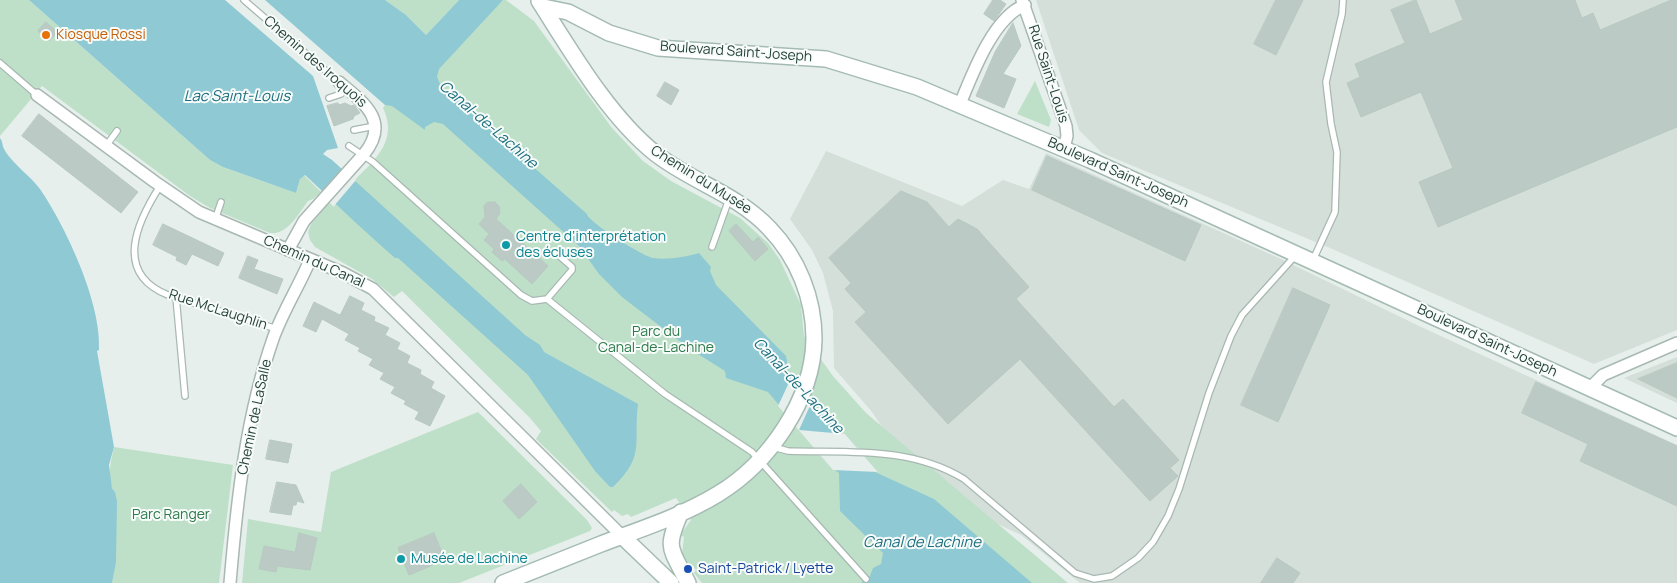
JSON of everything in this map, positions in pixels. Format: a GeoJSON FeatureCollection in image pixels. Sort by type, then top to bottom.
{"type":"FeatureCollection","features":[{"type":"Feature","properties":{"kind":"street","name":"Boulevard Saint-Joseph"},"geometry":{"type":"LineString","coordinates":[[545,2],[600,29],[651,46],[826,59],[888,76],[1064,148],[1677,428]]}},
{"type":"Feature","properties":{"kind":"street","name":"Chemin du Musée"},"geometry":{"type":"LineString","coordinates":[[504,583],[681,512],[723,490],[759,459],[771,446],[790,419],[810,370],[814,339],[812,314],[805,286],[793,259],[776,235],[754,214],[730,197],[676,168],[636,137],[577,60],[545,2]]}},
{"type":"Feature","properties":{"kind":"street"},"geometry":{"type":"LineString","coordinates":[[960,104],[987,45],[1013,12],[1024,3]]}},
{"type":"Feature","properties":{"kind":"street","name":"Rue Saint-Louis"},"geometry":{"type":"LineString","coordinates":[[1024,3],[1066,126],[1067,136],[1064,148]]}},
{"type":"Feature","properties":{"kind":"street","name":"Chemin des Iroquois"},"geometry":{"type":"LineString","coordinates":[[343,85],[369,109],[374,126]]}},
{"type":"Feature","properties":{"kind":"street","name":"Chemin du Canal"},"geometry":{"type":"LineString","coordinates":[[37,95],[160,186],[215,220],[352,277],[373,288],[622,536]]}},
{"type":"Feature","properties":{"kind":"street"},"geometry":{"type":"LineString","coordinates":[[288,250],[298,229],[364,154],[372,141],[374,126]]}},
{"type":"Feature","properties":{"kind":"street","name":"Chemin de LaSalle"},"geometry":{"type":"LineString","coordinates":[[230,583],[237,509],[247,444],[261,381],[277,329],[310,260]]}},
{"type":"Feature","properties":{"kind":"street"},"geometry":{"type":"LineString","coordinates":[[1590,388],[1603,375],[1677,343]]}},
{"type":"Feature","properties":{"kind":"street"},"geometry":{"type":"LineString","coordinates":[[681,512],[673,530],[670,545],[672,555],[688,583]]}},
{"type":"Feature","properties":{"kind":"street"},"geometry":{"type":"LineString","coordinates":[[622,536],[671,583]]}},
{"type":"Feature","properties":{"kind":"lane","name":"Chemin des Iroquois"},"geometry":{"type":"LineString","coordinates":[[244,0],[343,85]]}},
{"type":"Feature","properties":{"kind":"lane"},"geometry":{"type":"LineString","coordinates":[[1313,261],[1335,212],[1337,152],[1331,124],[1326,82],[1342,14],[1343,0]]}},
{"type":"Feature","properties":{"kind":"lane"},"geometry":{"type":"LineString","coordinates":[[0,63],[37,95]]}},
{"type":"Feature","properties":{"kind":"lane"},"geometry":{"type":"LineString","coordinates":[[329,98],[340,94],[343,85]]}},
{"type":"Feature","properties":{"kind":"lane"},"geometry":{"type":"LineString","coordinates":[[354,130],[374,126]]}},
{"type":"Feature","properties":{"kind":"lane"},"geometry":{"type":"LineString","coordinates":[[106,146],[117,131]]}},
{"type":"Feature","properties":{"kind":"lane"},"geometry":{"type":"LineString","coordinates":[[350,146],[364,154],[521,295],[532,301],[548,299],[573,269],[556,252]]}},
{"type":"Feature","properties":{"kind":"lane","name":"Rue McLaughlin"},"geometry":{"type":"LineString","coordinates":[[160,186],[135,238],[134,256],[140,272],[146,281],[158,290],[176,297],[277,329]]}},
{"type":"Feature","properties":{"kind":"lane"},"geometry":{"type":"LineString","coordinates":[[712,247],[730,197]]}},
{"type":"Feature","properties":{"kind":"lane"},"geometry":{"type":"LineString","coordinates":[[215,220],[221,202]]}},
{"type":"Feature","properties":{"kind":"lane"},"geometry":{"type":"LineString","coordinates":[[771,446],[783,450],[893,454],[944,468],[964,479],[1075,573],[1094,579],[1112,576],[1138,558],[1162,527],[1179,489],[1209,393],[1231,336],[1242,315],[1296,254]]}},
{"type":"Feature","properties":{"kind":"lane"},"geometry":{"type":"LineString","coordinates":[[176,297],[185,396]]}},
{"type":"Feature","properties":{"kind":"lane"},"geometry":{"type":"LineString","coordinates":[[548,299],[658,388],[743,445],[759,459],[866,579]]}},
{"type":"Feature","properties":{"kind":"shaded area"},"geometry":{"type":"Polygon","coordinates":[[[1036,0],[1677,0],[1677,330],[1594,364],[1330,248],[1102,153],[1079,130],[1036,0]]]}},
{"type":"Feature","properties":{"kind":"shaded area"},"geometry":{"type":"Polygon","coordinates":[[[826,151],[962,206],[1003,180],[1029,189],[1046,153],[1281,259],[1419,326],[1677,445],[1677,583],[1080,583],[1021,535],[882,470],[888,436],[872,412],[834,368],[833,311],[823,273],[812,250],[790,219],[826,151]]]}},
{"type":"Feature","properties":{"kind":"shaded area"},"geometry":{"type":"Polygon","coordinates":[[[1677,357],[1677,403],[1624,378],[1677,357]]]}},
{"type":"Feature","properties":{"kind":"green space"},"geometry":{"type":"Polygon","coordinates":[[[0,0],[29,0],[210,160],[223,167],[296,193],[300,179],[304,175],[321,192],[308,201],[288,227],[276,233],[270,233],[210,208],[190,196],[42,86],[0,136],[0,0]]]}},
{"type":"Feature","properties":{"kind":"green space"},"geometry":{"type":"Polygon","coordinates":[[[385,0],[459,0],[426,35],[406,15],[385,0]]]}},
{"type":"Feature","properties":{"kind":"green space","name":"Parc du Canal-de-Lachine"},"geometry":{"type":"Polygon","coordinates":[[[503,0],[506,0],[534,21],[612,128],[643,161],[671,181],[740,218],[768,243],[780,260],[801,305],[804,336],[833,376],[866,413],[1068,583],[702,583],[694,573],[696,570],[692,565],[689,567],[682,554],[684,537],[680,535],[691,520],[676,498],[631,517],[628,514],[622,516],[614,510],[612,512],[536,439],[541,431],[530,418],[402,291],[394,297],[372,279],[315,247],[310,240],[308,232],[311,224],[329,202],[334,207],[341,195],[381,151],[387,138],[388,124],[383,108],[385,105],[503,0]]]}},
{"type":"Feature","properties":{"kind":"green space"},"geometry":{"type":"Polygon","coordinates":[[[1035,81],[1051,120],[1049,127],[1017,114],[1035,81]]]}},
{"type":"Feature","properties":{"kind":"green space","name":"Musée de Lachine"},"geometry":{"type":"Polygon","coordinates":[[[478,412],[587,520],[592,528],[590,531],[459,583],[242,583],[248,519],[321,532],[331,472],[478,412]]]}},
{"type":"Feature","properties":{"kind":"green space","name":"Parc Ranger"},"geometry":{"type":"Polygon","coordinates":[[[114,447],[233,465],[219,583],[112,583],[116,526],[115,492],[112,487],[110,470],[114,447]]]}},
{"type":"Feature","properties":{"kind":"water","name":"Lac Saint-Louis"},"geometry":{"type":"Polygon","coordinates":[[[29,0],[225,0],[313,76],[338,148],[327,150],[323,154],[332,160],[525,335],[540,345],[544,352],[638,404],[636,448],[630,466],[623,476],[613,487],[610,487],[595,471],[528,375],[398,258],[395,258],[305,175],[300,179],[296,193],[223,167],[210,160],[29,0]]]}},
{"type":"Feature","properties":{"kind":"water","name":"Canal de Lachine"},"geometry":{"type":"Polygon","coordinates":[[[265,0],[385,0],[406,15],[426,35],[459,0],[503,0],[439,69],[437,77],[441,86],[587,214],[589,218],[616,238],[653,258],[676,258],[699,253],[711,267],[710,271],[716,285],[786,356],[789,374],[813,399],[812,402],[841,434],[845,434],[878,472],[875,472],[934,499],[1032,583],[861,583],[870,576],[873,568],[881,564],[883,553],[840,511],[839,473],[831,467],[768,392],[726,378],[725,371],[690,349],[622,297],[599,274],[579,246],[443,124],[434,122],[425,127],[425,130],[392,106],[385,105],[265,0]]]}},
{"type":"Feature","properties":{"kind":"water"},"geometry":{"type":"Polygon","coordinates":[[[0,138],[7,154],[40,189],[61,224],[89,289],[95,311],[99,350],[97,351],[114,447],[109,465],[112,488],[117,501],[116,562],[112,583],[0,583],[0,138]]]}},
{"type":"Feature","properties":{"kind":"pier"},"geometry":{"type":"Polygon","coordinates":[[[344,167],[356,180],[334,206],[319,194],[344,167]]]}},
{"type":"Feature","properties":{"kind":"pier"},"geometry":{"type":"Polygon","coordinates":[[[792,376],[813,399],[799,430],[845,434],[878,472],[833,470],[778,406],[792,376]]]}},
{"type":"Feature","properties":{"kind":"building"},"geometry":{"type":"Polygon","coordinates":[[[993,0],[1000,0],[1006,4],[994,21],[984,14],[993,0]]]}},
{"type":"Feature","properties":{"kind":"building"},"geometry":{"type":"Polygon","coordinates":[[[1276,0],[1303,0],[1276,55],[1254,44],[1276,0]]]}},
{"type":"Feature","properties":{"kind":"building"},"geometry":{"type":"Polygon","coordinates":[[[1416,0],[1430,34],[1463,20],[1455,0],[1575,0],[1582,18],[1593,13],[1600,30],[1671,0],[1677,0],[1677,127],[1438,227],[1419,182],[1453,168],[1421,92],[1361,117],[1347,83],[1360,77],[1355,64],[1405,43],[1391,10],[1416,0]]]}},
{"type":"Feature","properties":{"kind":"building"},"geometry":{"type":"Polygon","coordinates":[[[46,22],[57,32],[49,41],[38,31],[46,22]]]}},
{"type":"Feature","properties":{"kind":"building"},"geometry":{"type":"Polygon","coordinates":[[[1013,23],[1021,46],[1003,74],[1016,79],[1004,108],[976,96],[995,52],[1013,23]]]}},
{"type":"Feature","properties":{"kind":"building"},"geometry":{"type":"Polygon","coordinates":[[[665,82],[679,90],[671,105],[657,96],[665,82]]]}},
{"type":"Feature","properties":{"kind":"building"},"geometry":{"type":"Polygon","coordinates":[[[338,103],[339,105],[345,103],[351,106],[354,105],[360,113],[354,116],[353,119],[334,126],[327,106],[338,103]]]}},
{"type":"Feature","properties":{"kind":"building"},"geometry":{"type":"Polygon","coordinates":[[[39,114],[138,192],[121,213],[22,136],[39,114]]]}},
{"type":"Feature","properties":{"kind":"building"},"geometry":{"type":"Polygon","coordinates":[[[1047,156],[1201,225],[1185,261],[1032,190],[1047,156]]]}},
{"type":"Feature","properties":{"kind":"building"},"geometry":{"type":"Polygon","coordinates":[[[901,191],[927,202],[949,227],[958,219],[977,229],[1029,287],[1016,299],[1114,407],[1123,399],[1179,460],[1170,468],[1178,476],[1150,501],[1020,359],[948,424],[855,322],[866,312],[845,289],[851,283],[829,258],[901,191]]]}},
{"type":"Feature","properties":{"kind":"building","name":"Centre d’interprétation des écluses"},"geometry":{"type":"Polygon","coordinates":[[[488,202],[495,202],[499,206],[500,213],[496,219],[548,266],[532,284],[505,259],[502,261],[492,252],[494,249],[484,240],[489,234],[479,224],[485,217],[484,206],[488,202]]]}},
{"type":"Feature","properties":{"kind":"building"},"geometry":{"type":"Polygon","coordinates":[[[163,224],[224,253],[218,266],[192,254],[186,265],[176,260],[177,257],[153,245],[163,224]]]}},
{"type":"Feature","properties":{"kind":"building"},"geometry":{"type":"Polygon","coordinates":[[[736,224],[753,242],[758,237],[768,249],[755,261],[729,231],[736,224]]]}},
{"type":"Feature","properties":{"kind":"building"},"geometry":{"type":"Polygon","coordinates":[[[248,256],[258,260],[254,269],[283,279],[277,294],[239,278],[248,256]]]}},
{"type":"Feature","properties":{"kind":"building"},"geometry":{"type":"Polygon","coordinates":[[[1293,288],[1330,305],[1278,422],[1241,405],[1293,288]]]}},
{"type":"Feature","properties":{"kind":"building"},"geometry":{"type":"Polygon","coordinates":[[[350,296],[364,303],[361,310],[375,317],[374,321],[389,328],[385,335],[400,343],[397,349],[410,356],[407,363],[421,370],[420,374],[434,382],[431,388],[445,396],[430,426],[415,419],[419,412],[404,404],[406,401],[391,393],[395,387],[380,379],[384,373],[369,365],[373,359],[358,351],[360,348],[345,340],[349,334],[322,319],[316,332],[303,326],[314,302],[340,315],[350,296]]]}},
{"type":"Feature","properties":{"kind":"building"},"geometry":{"type":"Polygon","coordinates":[[[1677,363],[1677,398],[1638,379],[1677,363]]]}},
{"type":"Feature","properties":{"kind":"building"},"geometry":{"type":"Polygon","coordinates":[[[1536,382],[1677,446],[1677,506],[1580,461],[1588,444],[1522,413],[1536,382]]]}},
{"type":"Feature","properties":{"kind":"building"},"geometry":{"type":"Polygon","coordinates":[[[270,440],[292,444],[288,463],[266,459],[270,440]]]}},
{"type":"Feature","properties":{"kind":"building"},"geometry":{"type":"Polygon","coordinates":[[[277,482],[296,485],[304,503],[297,501],[296,505],[293,505],[291,515],[270,512],[277,482]]]}},
{"type":"Feature","properties":{"kind":"building"},"geometry":{"type":"Polygon","coordinates":[[[521,484],[537,502],[519,519],[503,501],[521,484]]]}},
{"type":"Feature","properties":{"kind":"building"},"geometry":{"type":"Polygon","coordinates":[[[299,533],[317,538],[310,570],[277,566],[276,572],[259,569],[264,546],[295,552],[299,533]]]}},
{"type":"Feature","properties":{"kind":"building"},"geometry":{"type":"Polygon","coordinates":[[[434,533],[445,560],[409,575],[398,548],[434,533]]]}},
{"type":"Feature","properties":{"kind":"building"},"geometry":{"type":"Polygon","coordinates":[[[1277,558],[1300,573],[1293,583],[1261,583],[1277,558]]]}},
{"type":"Feature","properties":{"kind":"place","name":"Kiosque Rossi"},"geometry":{"type":"Point","coordinates":[46,35]}},
{"type":"Feature","properties":{"kind":"place","name":"Centre d’interprétation des écluses"},"geometry":{"type":"Point","coordinates":[506,245]}},
{"type":"Feature","properties":{"kind":"place","name":"Musée de Lachine"},"geometry":{"type":"Point","coordinates":[401,559]}},
{"type":"Feature","properties":{"kind":"place","name":"Saint-Patrick / Lyette"},"geometry":{"type":"Point","coordinates":[688,569]}},
{"type":"Feature","properties":{"kind":"water label","name":"Canal-de-Lachine"},"geometry":{"type":"Point","coordinates":[488,125]}},
{"type":"Feature","properties":{"kind":"water label","name":"Canal-de-Lachine"},"geometry":{"type":"Point","coordinates":[798,386]}}]}
